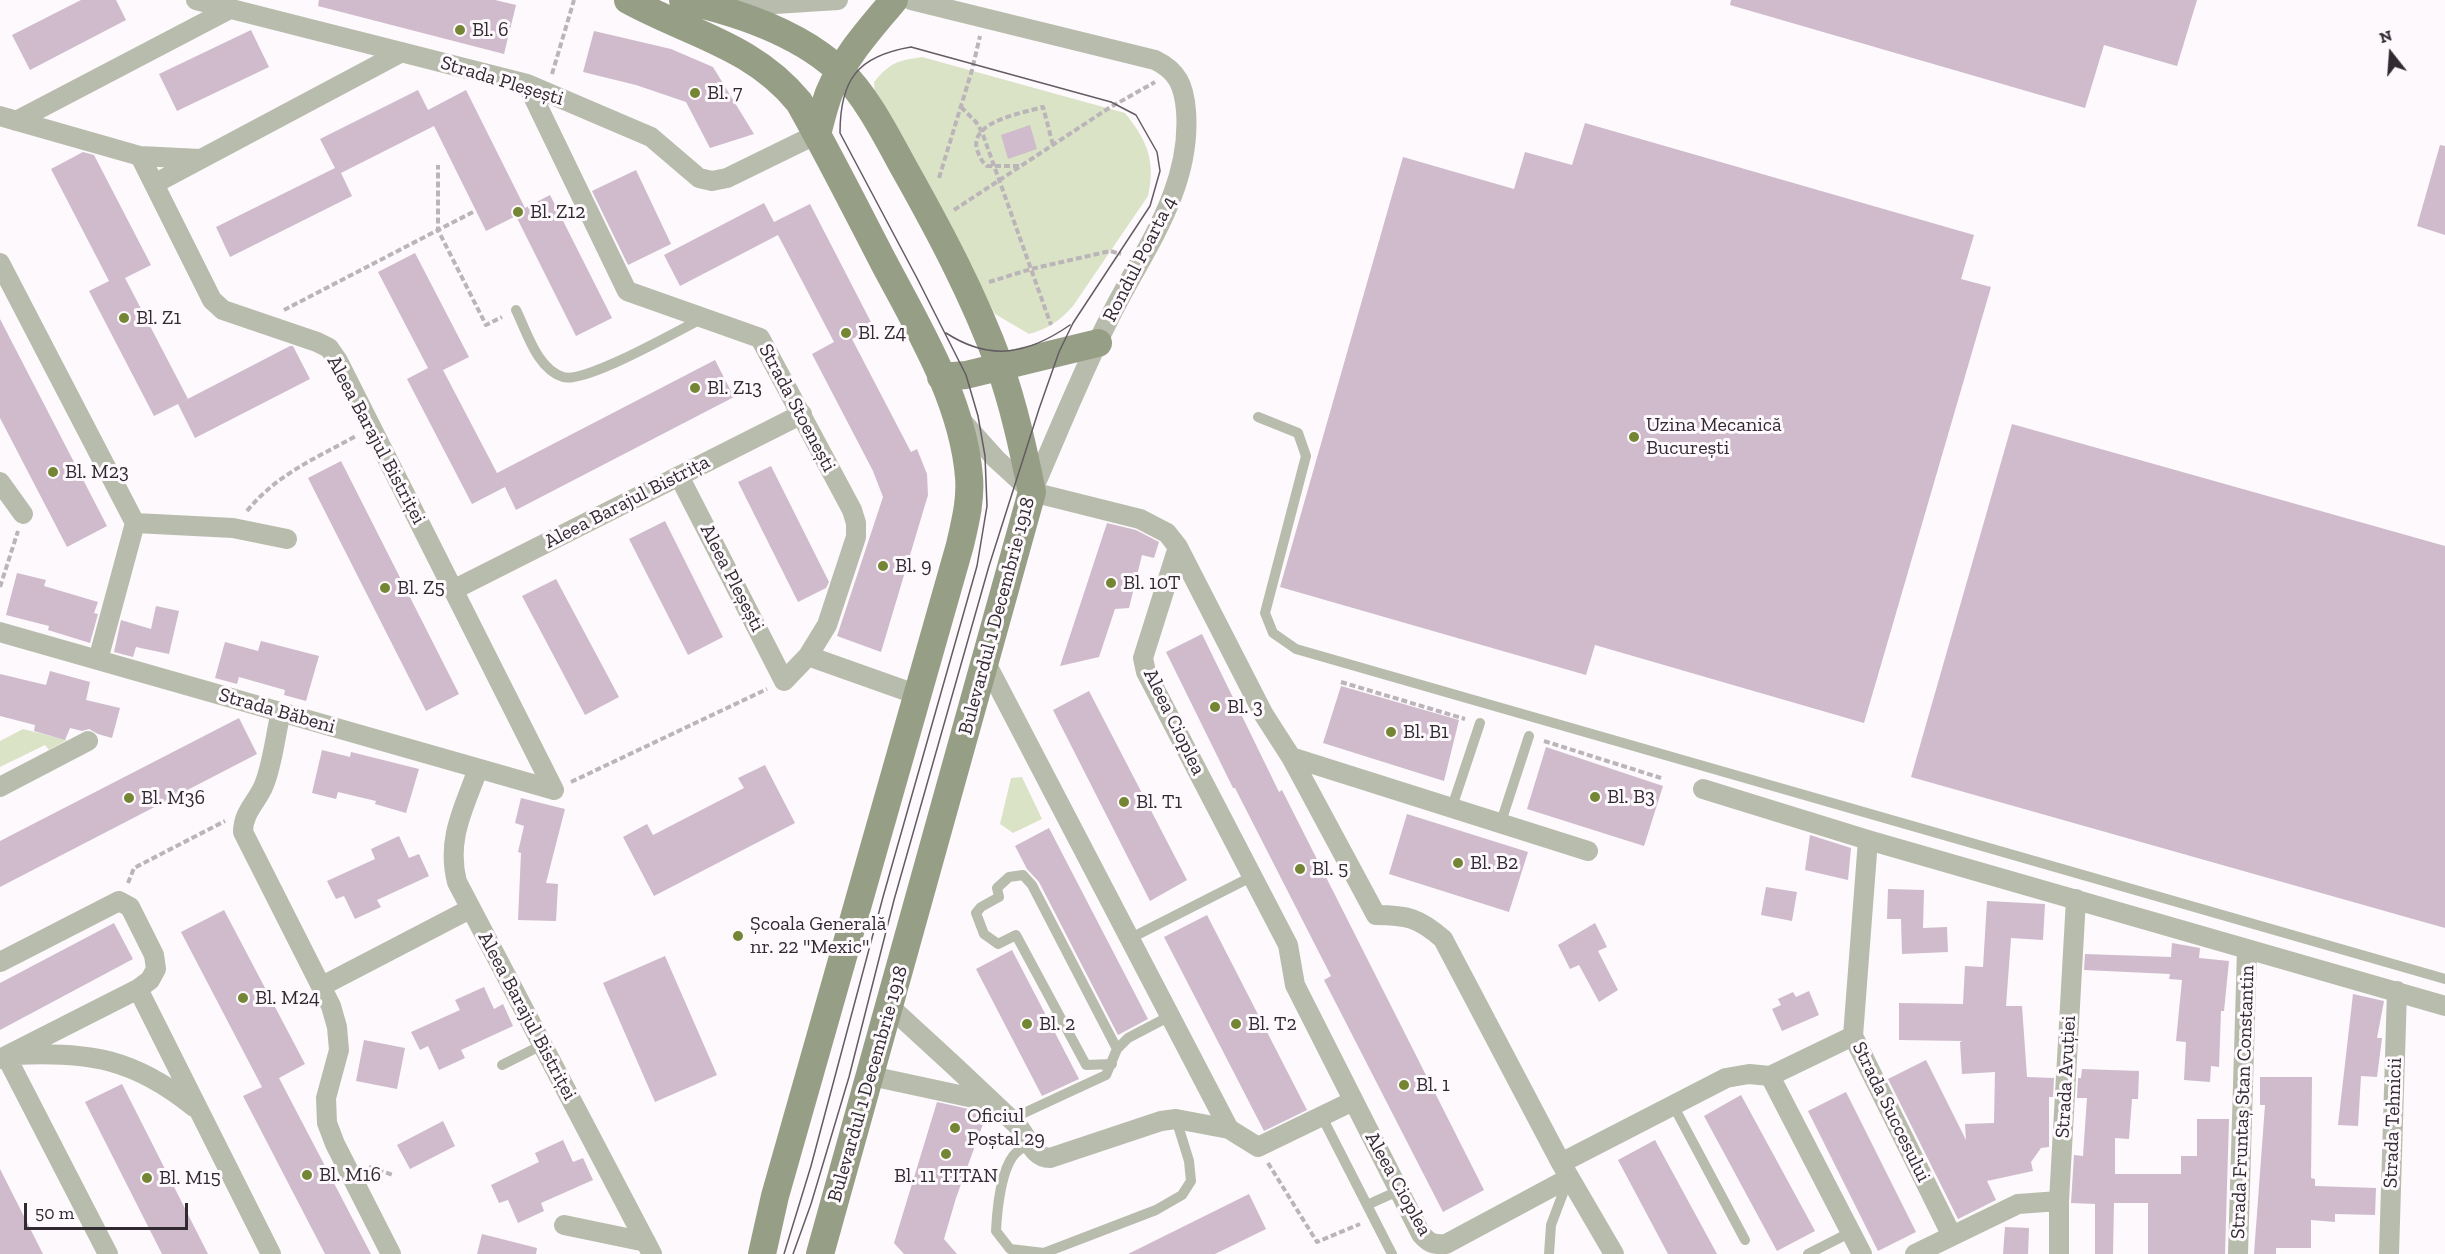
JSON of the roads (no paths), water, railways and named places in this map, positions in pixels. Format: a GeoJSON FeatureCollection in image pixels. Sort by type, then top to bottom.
{"type":"FeatureCollection","features":[{"type":"Feature","properties":{"kind":"main road"},"geometry":{"type":"LineString","coordinates":[[628,0],[662,19],[749,56],[787,87],[799,102],[915,322],[941,377],[956,413],[965,448],[969,479],[967,514],[918,695],[775,1196],[762,1254]]}},
{"type":"Feature","properties":{"kind":"main road","name":"Bulevardul 1 Decembrie 1918"},"geometry":{"type":"LineString","coordinates":[[683,0],[717,8],[788,37],[816,53],[850,80],[888,138],[969,291],[1000,366],[1012,404],[1032,492],[820,1254]]}},
{"type":"Feature","properties":{"kind":"main road"},"geometry":{"type":"LineString","coordinates":[[817,134],[829,93],[841,71],[864,37],[894,0]]}},
{"type":"Feature","properties":{"kind":"main road"},"geometry":{"type":"LineString","coordinates":[[941,377],[966,375],[1098,343]]}},
{"type":"Feature","properties":{"kind":"main road"},"geometry":{"type":"LineString","coordinates":[[744,1254],[775,1196]]}},
{"type":"Feature","properties":{"kind":"street","name":"Strada Pleșești"},"geometry":{"type":"LineString","coordinates":[[196,0],[527,84],[651,137],[699,178],[712,181],[727,178],[817,134]]}},
{"type":"Feature","properties":{"kind":"street"},"geometry":{"type":"LineString","coordinates":[[717,8],[838,0]]}},
{"type":"Feature","properties":{"kind":"street","name":"Rondul Poarta 4"},"geometry":{"type":"LineString","coordinates":[[911,0],[1155,60],[1174,71],[1183,92],[1187,124],[1180,174],[1165,215],[1098,343],[1032,492]]}},
{"type":"Feature","properties":{"kind":"street"},"geometry":{"type":"LineString","coordinates":[[8,119],[230,9]]}},
{"type":"Feature","properties":{"kind":"street"},"geometry":{"type":"LineString","coordinates":[[154,184],[402,52]]}},
{"type":"Feature","properties":{"kind":"street","name":"Strada Stoenești"},"geometry":{"type":"LineString","coordinates":[[527,84],[627,291],[760,338],[802,414],[856,523],[856,537],[827,625],[808,656],[784,681]]}},
{"type":"Feature","properties":{"kind":"street"},"geometry":{"type":"LineString","coordinates":[[8,119],[141,156],[200,159]]}},
{"type":"Feature","properties":{"kind":"street","name":"Aleea Barajul Bistriței"},"geometry":{"type":"LineString","coordinates":[[141,156],[212,300],[224,310],[317,342],[329,348],[338,361],[554,790]]}},
{"type":"Feature","properties":{"kind":"street"},"geometry":{"type":"LineString","coordinates":[[0,263],[135,523],[98,660]]}},
{"type":"Feature","properties":{"kind":"street"},"geometry":{"type":"LineString","coordinates":[[956,413],[996,459],[1032,492],[1140,519],[1167,533],[1178,547],[1264,715],[1291,757],[1376,915],[1398,915],[1417,919],[1443,939],[1565,1170],[1614,1254]]}},
{"type":"Feature","properties":{"kind":"street","name":"Aleea Barajul Bistrița"},"geometry":{"type":"LineString","coordinates":[[453,590],[802,414]]}},
{"type":"Feature","properties":{"kind":"street","name":"Aleea Pleșești"},"geometry":{"type":"LineString","coordinates":[[679,476],[784,681]]}},
{"type":"Feature","properties":{"kind":"street"},"geometry":{"type":"LineString","coordinates":[[0,482],[23,514]]}},
{"type":"Feature","properties":{"kind":"street"},"geometry":{"type":"LineString","coordinates":[[135,523],[233,528],[287,539]]}},
{"type":"Feature","properties":{"kind":"street","name":"Aleea Cioplea"},"geometry":{"type":"LineString","coordinates":[[1178,547],[1143,658],[1146,672],[1288,945],[1295,986],[1398,1191],[1421,1234],[1428,1242],[1435,1245],[1446,1244],[1673,1105],[1726,1078],[1749,1074],[1770,1076],[1853,1036]]}},
{"type":"Feature","properties":{"kind":"street","name":"Strada Băbeni"},"geometry":{"type":"LineString","coordinates":[[0,632],[554,790]]}},
{"type":"Feature","properties":{"kind":"street"},"geometry":{"type":"LineString","coordinates":[[808,656],[918,695]]}},
{"type":"Feature","properties":{"kind":"street"},"geometry":{"type":"LineString","coordinates":[[986,661],[1229,1129]]}},
{"type":"Feature","properties":{"kind":"street"},"geometry":{"type":"LineString","coordinates":[[281,712],[264,785],[248,811],[243,823],[243,832],[335,1016],[339,1038],[335,1069],[326,1098],[327,1123],[335,1144],[391,1254]]}},
{"type":"Feature","properties":{"kind":"street"},"geometry":{"type":"LineString","coordinates":[[0,788],[88,741]]}},
{"type":"Feature","properties":{"kind":"street"},"geometry":{"type":"LineString","coordinates":[[1291,757],[1588,850]]}},
{"type":"Feature","properties":{"kind":"street","name":"Aleea Barajul Bistriței"},"geometry":{"type":"LineString","coordinates":[[478,769],[452,846],[457,882],[649,1248]]}},
{"type":"Feature","properties":{"kind":"street"},"geometry":{"type":"LineString","coordinates":[[1703,789],[1868,840],[2445,1006]]}},
{"type":"Feature","properties":{"kind":"street","name":"Strada Succesului"},"geometry":{"type":"LineString","coordinates":[[1868,840],[1853,1036],[1952,1236]]}},
{"type":"Feature","properties":{"kind":"street","name":"Strada Avuției"},"geometry":{"type":"LineString","coordinates":[[2059,1254],[2059,1201],[2076,899]]}},
{"type":"Feature","properties":{"kind":"street"},"geometry":{"type":"LineString","coordinates":[[0,962],[119,901],[129,907],[153,955],[156,969],[150,980],[138,989],[3,1057]]}},
{"type":"Feature","properties":{"kind":"street"},"geometry":{"type":"LineString","coordinates":[[322,986],[470,909]]}},
{"type":"Feature","properties":{"kind":"street","name":"Strada Fruntaș Stan Constantin"},"geometry":{"type":"LineString","coordinates":[[2238,1254],[2247,950]]}},
{"type":"Feature","properties":{"kind":"street"},"geometry":{"type":"LineString","coordinates":[[138,989],[271,1254]]}},
{"type":"Feature","properties":{"kind":"street","name":"Strada Tehnicii"},"geometry":{"type":"LineString","coordinates":[[2389,1254],[2397,992]]}},
{"type":"Feature","properties":{"kind":"street"},"geometry":{"type":"LineString","coordinates":[[889,1006],[1011,1119],[1043,1158],[1050,1158],[1176,1119],[1229,1129],[1258,1147],[1353,1101]]}},
{"type":"Feature","properties":{"kind":"street"},"geometry":{"type":"LineString","coordinates":[[3,1057],[71,1054],[93,1056],[119,1063],[162,1084],[199,1112]]}},
{"type":"Feature","properties":{"kind":"street"},"geometry":{"type":"LineString","coordinates":[[3,1057],[108,1254]]}},
{"type":"Feature","properties":{"kind":"street"},"geometry":{"type":"LineString","coordinates":[[871,1076],[993,1102]]}},
{"type":"Feature","properties":{"kind":"street"},"geometry":{"type":"LineString","coordinates":[[1770,1076],[1862,1254]]}},
{"type":"Feature","properties":{"kind":"street"},"geometry":{"type":"LineString","coordinates":[[1915,1254],[2018,1204],[2059,1201]]}},
{"type":"Feature","properties":{"kind":"street"},"geometry":{"type":"LineString","coordinates":[[564,1225],[649,1248]]}},
{"type":"Feature","properties":{"kind":"lane"},"geometry":{"type":"LineString","coordinates":[[516,310],[537,353],[548,367],[563,377],[580,377],[602,368],[703,318]]}},
{"type":"Feature","properties":{"kind":"lane"},"geometry":{"type":"LineString","coordinates":[[1258,417],[1298,433],[1306,456],[1264,613],[1273,633],[1296,649],[2445,979]]}},
{"type":"Feature","properties":{"kind":"lane"},"geometry":{"type":"LineString","coordinates":[[1452,807],[1480,723]]}},
{"type":"Feature","properties":{"kind":"lane"},"geometry":{"type":"LineString","coordinates":[[1501,822],[1529,736]]}},
{"type":"Feature","properties":{"kind":"lane"},"geometry":{"type":"LineString","coordinates":[[1112,1064],[1086,1065],[1016,935],[998,944],[984,934],[976,913],[981,906],[999,897],[997,888],[1009,877],[1023,875],[1032,885],[1117,1049]]}},
{"type":"Feature","properties":{"kind":"lane"},"geometry":{"type":"LineString","coordinates":[[1129,939],[1253,876]]}},
{"type":"Feature","properties":{"kind":"lane"},"geometry":{"type":"LineString","coordinates":[[1011,1119],[1106,1075],[1117,1049],[1128,1038],[1170,1016]]}},
{"type":"Feature","properties":{"kind":"lane"},"geometry":{"type":"LineString","coordinates":[[502,1065],[542,1045]]}},
{"type":"Feature","properties":{"kind":"lane"},"geometry":{"type":"LineString","coordinates":[[1673,1105],[1745,1240]]}},
{"type":"Feature","properties":{"kind":"lane"},"geometry":{"type":"LineString","coordinates":[[1322,1117],[1392,1254]]}},
{"type":"Feature","properties":{"kind":"lane"},"geometry":{"type":"LineString","coordinates":[[1030,1144],[1017,1151],[1009,1163],[997,1207],[996,1231],[1010,1249],[1044,1253],[1156,1210],[1182,1195],[1191,1181],[1189,1161],[1176,1119]]}},
{"type":"Feature","properties":{"kind":"lane"},"geometry":{"type":"LineString","coordinates":[[1549,1254],[1551,1225],[1565,1170]]}},
{"type":"Feature","properties":{"kind":"lane"},"geometry":{"type":"LineString","coordinates":[[1368,1205],[1398,1191]]}},
{"type":"Feature","properties":{"kind":"lane"},"geometry":{"type":"LineString","coordinates":[[1808,1254],[1851,1232]]}},
{"type":"Feature","properties":{"kind":"tram line"},"geometry":{"type":"LineString","coordinates":[[784,1254],[811,1166],[883,897],[977,566],[987,506],[985,456],[978,416],[966,375],[840,133],[844,98],[848,84],[856,73],[865,64],[878,57],[911,47],[1111,102],[1136,115],[1157,152],[1160,171],[1150,206],[1073,323],[1059,352],[1039,409],[989,566],[894,900],[849,1077],[811,1204],[793,1254]]}},
{"type":"Feature","properties":{"kind":"tram line"},"geometry":{"type":"LineString","coordinates":[[946,333],[978,348],[1009,351],[1039,343],[1070,325]]}},
{"type":"Feature","properties":{"kind":"place","name":"Bl. 6"},"geometry":{"type":"Point","coordinates":[460,30]}},
{"type":"Feature","properties":{"kind":"place","name":"Bl. 7"},"geometry":{"type":"Point","coordinates":[695,93]}},
{"type":"Feature","properties":{"kind":"place","name":"Bl. Z12"},"geometry":{"type":"Point","coordinates":[518,212]}},
{"type":"Feature","properties":{"kind":"place","name":"Bl. Z1"},"geometry":{"type":"Point","coordinates":[124,318]}},
{"type":"Feature","properties":{"kind":"place","name":"Bl. Z4"},"geometry":{"type":"Point","coordinates":[846,333]}},
{"type":"Feature","properties":{"kind":"place","name":"Bl. Z13"},"geometry":{"type":"Point","coordinates":[695,388]}},
{"type":"Feature","properties":{"kind":"place","name":"Uzina Mecanică București"},"geometry":{"type":"Point","coordinates":[1634,437]}},
{"type":"Feature","properties":{"kind":"place","name":"Bl. M23"},"geometry":{"type":"Point","coordinates":[53,472]}},
{"type":"Feature","properties":{"kind":"place","name":"Bl. 9"},"geometry":{"type":"Point","coordinates":[883,566]}},
{"type":"Feature","properties":{"kind":"place","name":"Bl. 10T"},"geometry":{"type":"Point","coordinates":[1111,583]}},
{"type":"Feature","properties":{"kind":"place","name":"Bl. Z5"},"geometry":{"type":"Point","coordinates":[385,588]}},
{"type":"Feature","properties":{"kind":"place","name":"Bl. 3"},"geometry":{"type":"Point","coordinates":[1215,707]}},
{"type":"Feature","properties":{"kind":"place","name":"Bl. B1"},"geometry":{"type":"Point","coordinates":[1391,732]}},
{"type":"Feature","properties":{"kind":"place","name":"Bl. B3"},"geometry":{"type":"Point","coordinates":[1595,797]}},
{"type":"Feature","properties":{"kind":"place","name":"Bl. M36"},"geometry":{"type":"Point","coordinates":[129,798]}},
{"type":"Feature","properties":{"kind":"place","name":"Bl. T1"},"geometry":{"type":"Point","coordinates":[1124,802]}},
{"type":"Feature","properties":{"kind":"place","name":"Bl. B2"},"geometry":{"type":"Point","coordinates":[1458,863]}},
{"type":"Feature","properties":{"kind":"place","name":"Bl. 5"},"geometry":{"type":"Point","coordinates":[1300,869]}},
{"type":"Feature","properties":{"kind":"place","name":"Școala Generală nr. 22 \"Mexic\""},"geometry":{"type":"Point","coordinates":[738,936]}},
{"type":"Feature","properties":{"kind":"place","name":"Bl. M24"},"geometry":{"type":"Point","coordinates":[243,998]}},
{"type":"Feature","properties":{"kind":"place","name":"Bl. 2"},"geometry":{"type":"Point","coordinates":[1027,1024]}},
{"type":"Feature","properties":{"kind":"place","name":"Bl. T2"},"geometry":{"type":"Point","coordinates":[1236,1024]}},
{"type":"Feature","properties":{"kind":"place","name":"Bl. 1"},"geometry":{"type":"Point","coordinates":[1404,1085]}},
{"type":"Feature","properties":{"kind":"place","name":"Oficiul Poștal 29"},"geometry":{"type":"Point","coordinates":[955,1128]}},
{"type":"Feature","properties":{"kind":"place","name":"Bl. 11 TITAN"},"geometry":{"type":"Point","coordinates":[946,1154]}},
{"type":"Feature","properties":{"kind":"place","name":"Bl. M16"},"geometry":{"type":"Point","coordinates":[307,1175]}},
{"type":"Feature","properties":{"kind":"place","name":"Bl. M15"},"geometry":{"type":"Point","coordinates":[147,1178]}}]}
